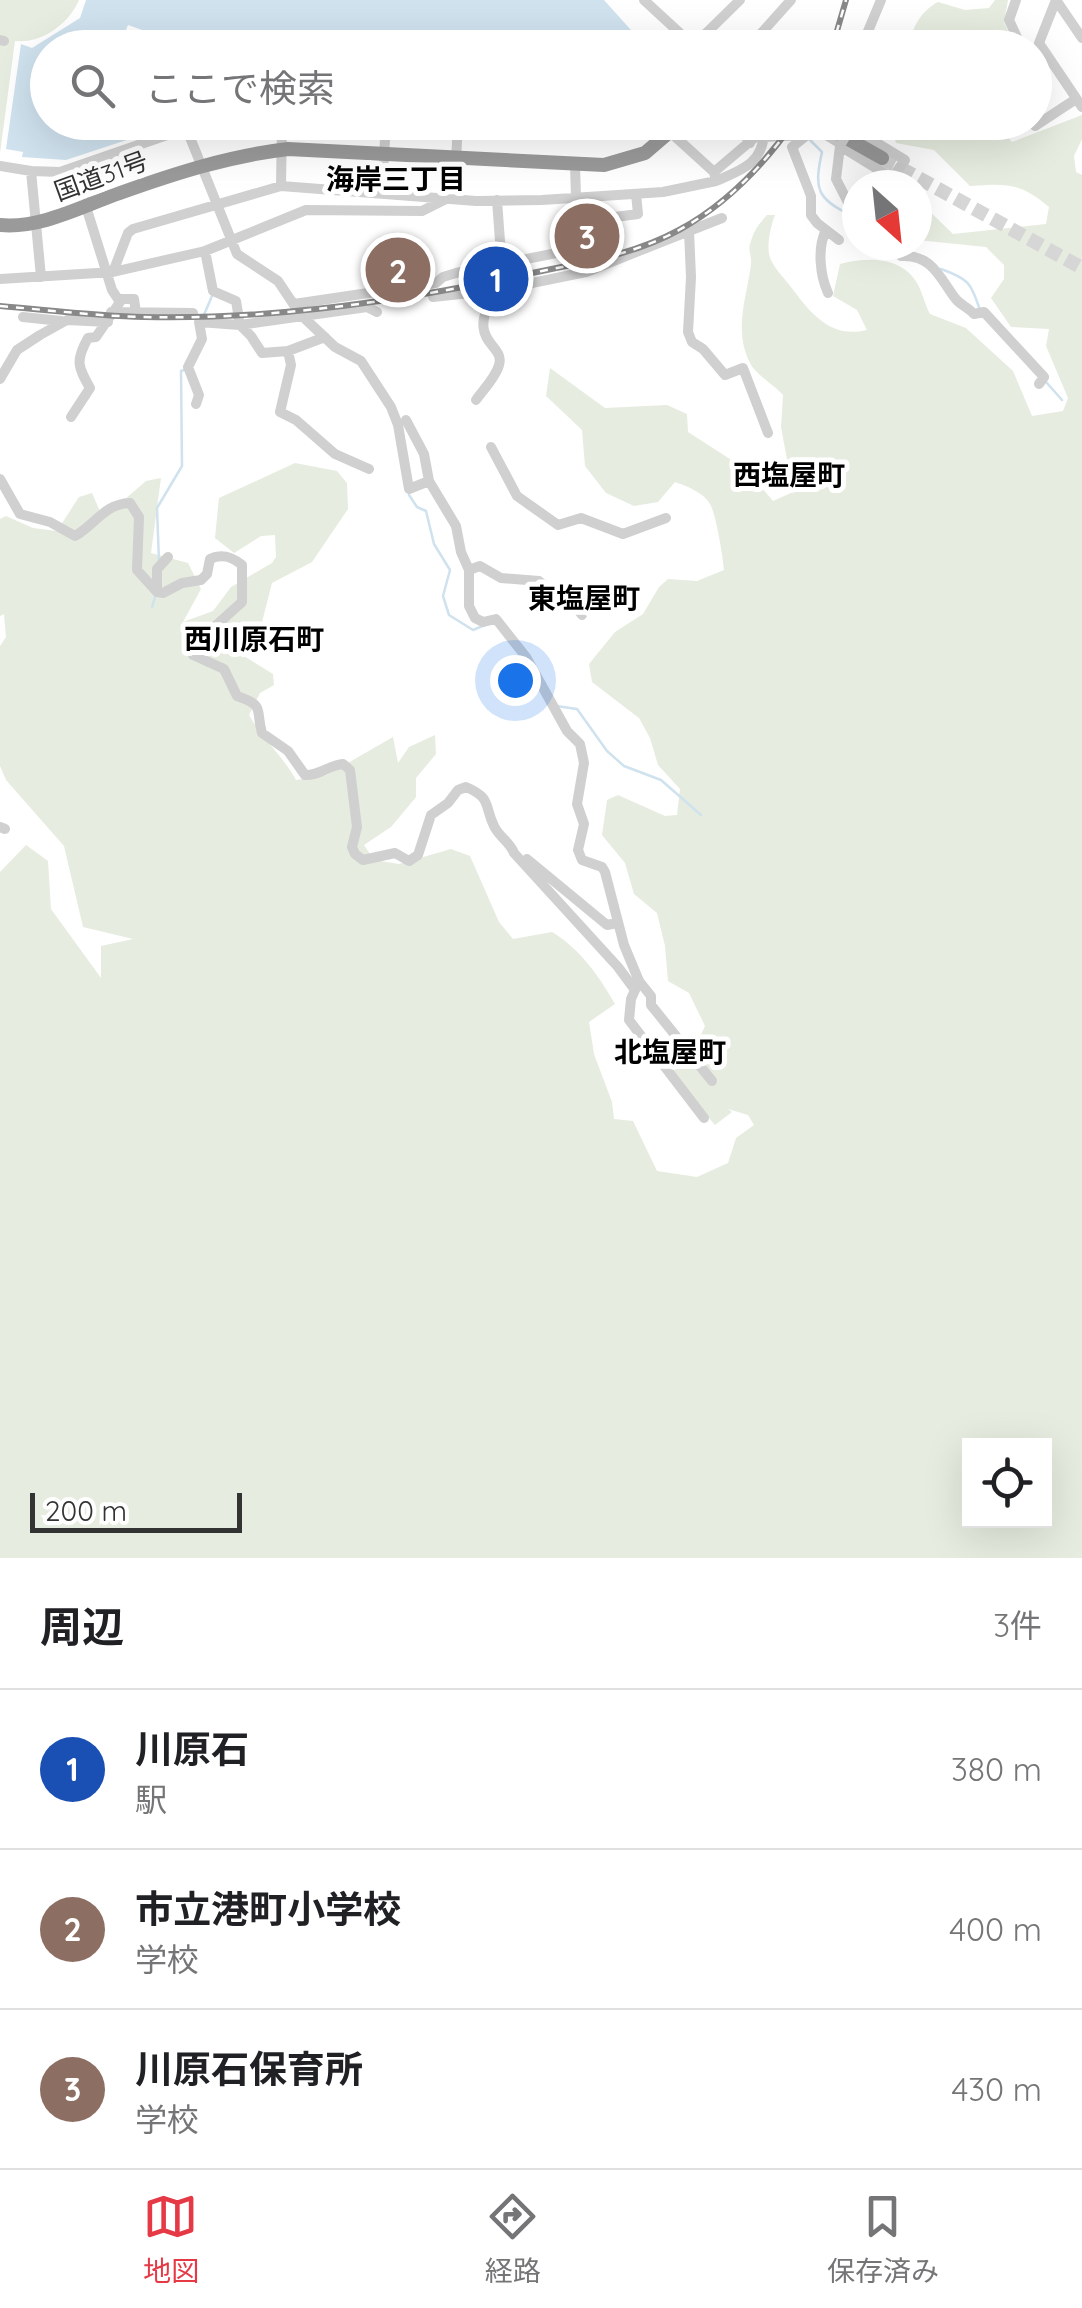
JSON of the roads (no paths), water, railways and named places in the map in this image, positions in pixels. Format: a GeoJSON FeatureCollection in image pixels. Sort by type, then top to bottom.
{"type":"FeatureCollection","features":[{"type":"Feature","properties":{"kind":"highway","name":"国道31号"},"geometry":{"type":"LineString","coordinates":[[0,225],[37,224],[200,165],[246,154],[283,150],[385,152],[604,165],[645,153],[661,140]]}},
{"type":"Feature","properties":{"kind":"highway"},"geometry":{"type":"LineString","coordinates":[[851,140],[882,158]]}},
{"type":"Feature","properties":{"kind":"street"},"geometry":{"type":"LineString","coordinates":[[644,0],[675,30]]}},
{"type":"Feature","properties":{"kind":"street"},"geometry":{"type":"LineString","coordinates":[[710,30],[740,0]]}},
{"type":"Feature","properties":{"kind":"street"},"geometry":{"type":"LineString","coordinates":[[764,30],[790,0]]}},
{"type":"Feature","properties":{"kind":"street"},"geometry":{"type":"LineString","coordinates":[[868,30],[881,0]]}},
{"type":"Feature","properties":{"kind":"street"},"geometry":{"type":"LineString","coordinates":[[1014,30],[1009,20],[1016,0]]}},
{"type":"Feature","properties":{"kind":"street"},"geometry":{"type":"LineString","coordinates":[[1056,0],[1082,38]]}},
{"type":"Feature","properties":{"kind":"street"},"geometry":{"type":"LineString","coordinates":[[1045,30],[1056,0]]}},
{"type":"Feature","properties":{"kind":"street"},"geometry":{"type":"LineString","coordinates":[[1052,61],[1079,103],[1052,117]]}},
{"type":"Feature","properties":{"kind":"street"},"geometry":{"type":"LineString","coordinates":[[0,166],[60,172],[157,140]]}},
{"type":"Feature","properties":{"kind":"street"},"geometry":{"type":"LineString","coordinates":[[191,140],[230,240],[241,258],[278,281],[324,337],[361,362],[398,424],[408,489],[430,481]]}},
{"type":"Feature","properties":{"kind":"street"},"geometry":{"type":"LineString","coordinates":[[280,186],[283,140]]}},
{"type":"Feature","properties":{"kind":"street"},"geometry":{"type":"LineString","coordinates":[[382,191],[385,140]]}},
{"type":"Feature","properties":{"kind":"street"},"geometry":{"type":"LineString","coordinates":[[450,199],[458,140]]}},
{"type":"Feature","properties":{"kind":"street"},"geometry":{"type":"LineString","coordinates":[[686,140],[715,176]]}},
{"type":"Feature","properties":{"kind":"street"},"geometry":{"type":"LineString","coordinates":[[715,176],[753,140]]}},
{"type":"Feature","properties":{"kind":"street"},"geometry":{"type":"LineString","coordinates":[[110,272],[130,231],[280,186],[450,199],[636,194],[749,164],[762,151],[765,140]]}},
{"type":"Feature","properties":{"kind":"street"},"geometry":{"type":"LineString","coordinates":[[802,140],[792,148],[811,196],[811,215],[839,240]]}},
{"type":"Feature","properties":{"kind":"street"},"geometry":{"type":"LineString","coordinates":[[832,140],[876,170],[894,176],[906,160],[872,140]]}},
{"type":"Feature","properties":{"kind":"street"},"geometry":{"type":"LineString","coordinates":[[842,140],[836,179],[842,191]]}},
{"type":"Feature","properties":{"kind":"street"},"geometry":{"type":"LineString","coordinates":[[575,164],[576,198]]}},
{"type":"Feature","properties":{"kind":"street"},"geometry":{"type":"LineString","coordinates":[[71,417],[90,388],[82,378],[78,356],[88,338],[96,338],[120,302],[74,168]]}},
{"type":"Feature","properties":{"kind":"street"},"geometry":{"type":"LineString","coordinates":[[31,172],[42,277]]}},
{"type":"Feature","properties":{"kind":"street"},"geometry":{"type":"LineString","coordinates":[[294,304],[436,284],[443,277],[602,244],[600,219],[638,214],[636,194]]}},
{"type":"Feature","properties":{"kind":"street"},"geometry":{"type":"LineString","coordinates":[[0,279],[110,272],[205,251],[306,210],[422,211],[450,199]]}},
{"type":"Feature","properties":{"kind":"street"},"geometry":{"type":"LineString","coordinates":[[496,200],[502,267]]}},
{"type":"Feature","properties":{"kind":"street"},"geometry":{"type":"LineString","coordinates":[[433,297],[573,276],[722,218]]}},
{"type":"Feature","properties":{"kind":"street"},"geometry":{"type":"LineString","coordinates":[[826,230],[822,238],[822,278],[828,292]]}},
{"type":"Feature","properties":{"kind":"street"},"geometry":{"type":"LineString","coordinates":[[689,232],[690,339],[725,375],[743,368],[768,433]]}},
{"type":"Feature","properties":{"kind":"street"},"geometry":{"type":"LineString","coordinates":[[205,251],[213,292],[236,301],[240,325],[262,353],[288,352],[324,337]]}},
{"type":"Feature","properties":{"kind":"street"},"geometry":{"type":"LineString","coordinates":[[920,260],[934,267],[950,286],[956,302],[982,313],[1041,381]]}},
{"type":"Feature","properties":{"kind":"street"},"geometry":{"type":"LineString","coordinates":[[476,400],[500,365],[482,326],[484,312],[497,290]]}},
{"type":"Feature","properties":{"kind":"street"},"geometry":{"type":"LineString","coordinates":[[118,299],[134,299],[136,313]]}},
{"type":"Feature","properties":{"kind":"street"},"geometry":{"type":"LineString","coordinates":[[196,404],[198,395],[188,367],[202,339],[199,322],[240,325],[366,308],[377,312]]}},
{"type":"Feature","properties":{"kind":"street"},"geometry":{"type":"LineString","coordinates":[[24,317],[54,322],[136,313],[193,314]]}},
{"type":"Feature","properties":{"kind":"street"},"geometry":{"type":"LineString","coordinates":[[0,379],[17,350],[67,320]]}},
{"type":"Feature","properties":{"kind":"street"},"geometry":{"type":"LineString","coordinates":[[288,352],[291,364],[280,412],[296,420],[334,454],[369,468]]}},
{"type":"Feature","properties":{"kind":"street"},"geometry":{"type":"LineString","coordinates":[[406,420],[424,454],[430,481],[456,526],[460,552],[470,570],[469,606],[475,618],[483,622],[496,619],[526,657],[567,731],[580,744],[584,762],[577,804],[584,824],[578,850],[582,860],[602,867],[604,872],[636,986],[629,1020],[704,1118]]}},
{"type":"Feature","properties":{"kind":"street"},"geometry":{"type":"LineString","coordinates":[[492,448],[517,496],[550,522],[566,524],[580,518],[623,534],[666,518]]}},
{"type":"Feature","properties":{"kind":"street"},"geometry":{"type":"LineString","coordinates":[[0,479],[20,514],[50,522],[75,536],[88,529],[106,508],[130,504],[139,517],[137,570],[157,592],[201,580],[207,574],[210,559],[216,556],[225,555],[242,564],[242,602],[196,642],[192,652],[224,669],[238,696],[255,702],[262,733],[288,751],[305,775],[312,776],[332,764],[342,764],[350,770],[357,827],[352,847],[363,860],[395,853],[408,861],[418,856],[431,815],[466,787],[483,796],[490,807],[492,824],[513,847],[607,925],[618,922]]}},
{"type":"Feature","properties":{"kind":"street"},"geometry":{"type":"LineString","coordinates":[[157,592],[157,569],[168,557]]}},
{"type":"Feature","properties":{"kind":"street"},"geometry":{"type":"LineString","coordinates":[[470,570],[480,566],[501,578],[538,581],[572,602],[582,615]]}},
{"type":"Feature","properties":{"kind":"street"},"geometry":{"type":"LineString","coordinates":[[513,847],[514,854],[618,967],[651,996],[651,1005],[712,1081]]}},
{"type":"Feature","properties":{"kind":"water"},"geometry":{"type":"Polygon","coordinates":[[[86,0],[604,0],[631,30],[142,30],[128,25],[126,30],[61,30],[80,18],[86,0]]]}},
{"type":"Feature","properties":{"kind":"water"},"geometry":{"type":"Polygon","coordinates":[[[21,44],[30,47],[30,140],[127,140],[66,160],[22,157],[23,152],[6,149],[21,44]]]}},
{"type":"Feature","properties":{"kind":"waterway"},"geometry":{"type":"LineString","coordinates":[[810,140],[822,152],[820,191],[842,210]]}},
{"type":"Feature","properties":{"kind":"waterway"},"geometry":{"type":"LineString","coordinates":[[941,269],[967,283],[980,310]]}},
{"type":"Feature","properties":{"kind":"waterway"},"geometry":{"type":"LineString","coordinates":[[203,317],[212,296]]}},
{"type":"Feature","properties":{"kind":"waterway"},"geometry":{"type":"LineString","coordinates":[[159,562],[157,508],[182,466],[184,370]]}},
{"type":"Feature","properties":{"kind":"waterway"},"geometry":{"type":"LineString","coordinates":[[1046,382],[1062,400]]}},
{"type":"Feature","properties":{"kind":"waterway"},"geometry":{"type":"LineString","coordinates":[[409,495],[417,507],[426,511],[434,544],[450,570],[443,596],[449,615],[473,630],[485,625]]}},
{"type":"Feature","properties":{"kind":"waterway"},"geometry":{"type":"LineString","coordinates":[[152,607],[156,594]]}},
{"type":"Feature","properties":{"kind":"waterway"},"geometry":{"type":"LineString","coordinates":[[556,706],[577,709],[607,751],[624,766],[661,780],[701,815]]}},
{"type":"Feature","properties":{"kind":"tunnel"},"geometry":{"type":"LineString","coordinates":[[882,158],[1082,268]]}},
{"type":"Feature","properties":{"kind":"railway"},"geometry":{"type":"LineString","coordinates":[[837,30],[846,0]]}},
{"type":"Feature","properties":{"kind":"railway"},"geometry":{"type":"LineString","coordinates":[[0,306],[144,317],[288,312],[433,293],[605,258],[661,239],[696,220],[757,169],[780,140]]}},
{"type":"Feature","properties":{"kind":"place","name":"川原石保育所"},"geometry":{"type":"Point","coordinates":[587,236]}},
{"type":"Feature","properties":{"kind":"place","name":"市立港町小学校"},"geometry":{"type":"Point","coordinates":[398,270]}},
{"type":"Feature","properties":{"kind":"place","name":"川原石"},"geometry":{"type":"Point","coordinates":[496,279]}},
{"type":"Feature","properties":{"kind":"district","name":"海岸三丁目"},"geometry":{"type":"Point","coordinates":[396,179]}},
{"type":"Feature","properties":{"kind":"district","name":"西塩屋町"},"geometry":{"type":"Point","coordinates":[789,475]}},
{"type":"Feature","properties":{"kind":"district","name":"東塩屋町"},"geometry":{"type":"Point","coordinates":[584,598]}},
{"type":"Feature","properties":{"kind":"district","name":"西川原石町"},"geometry":{"type":"Point","coordinates":[254,639]}},
{"type":"Feature","properties":{"kind":"district","name":"北塩屋町"},"geometry":{"type":"Point","coordinates":[670,1052]}}]}
